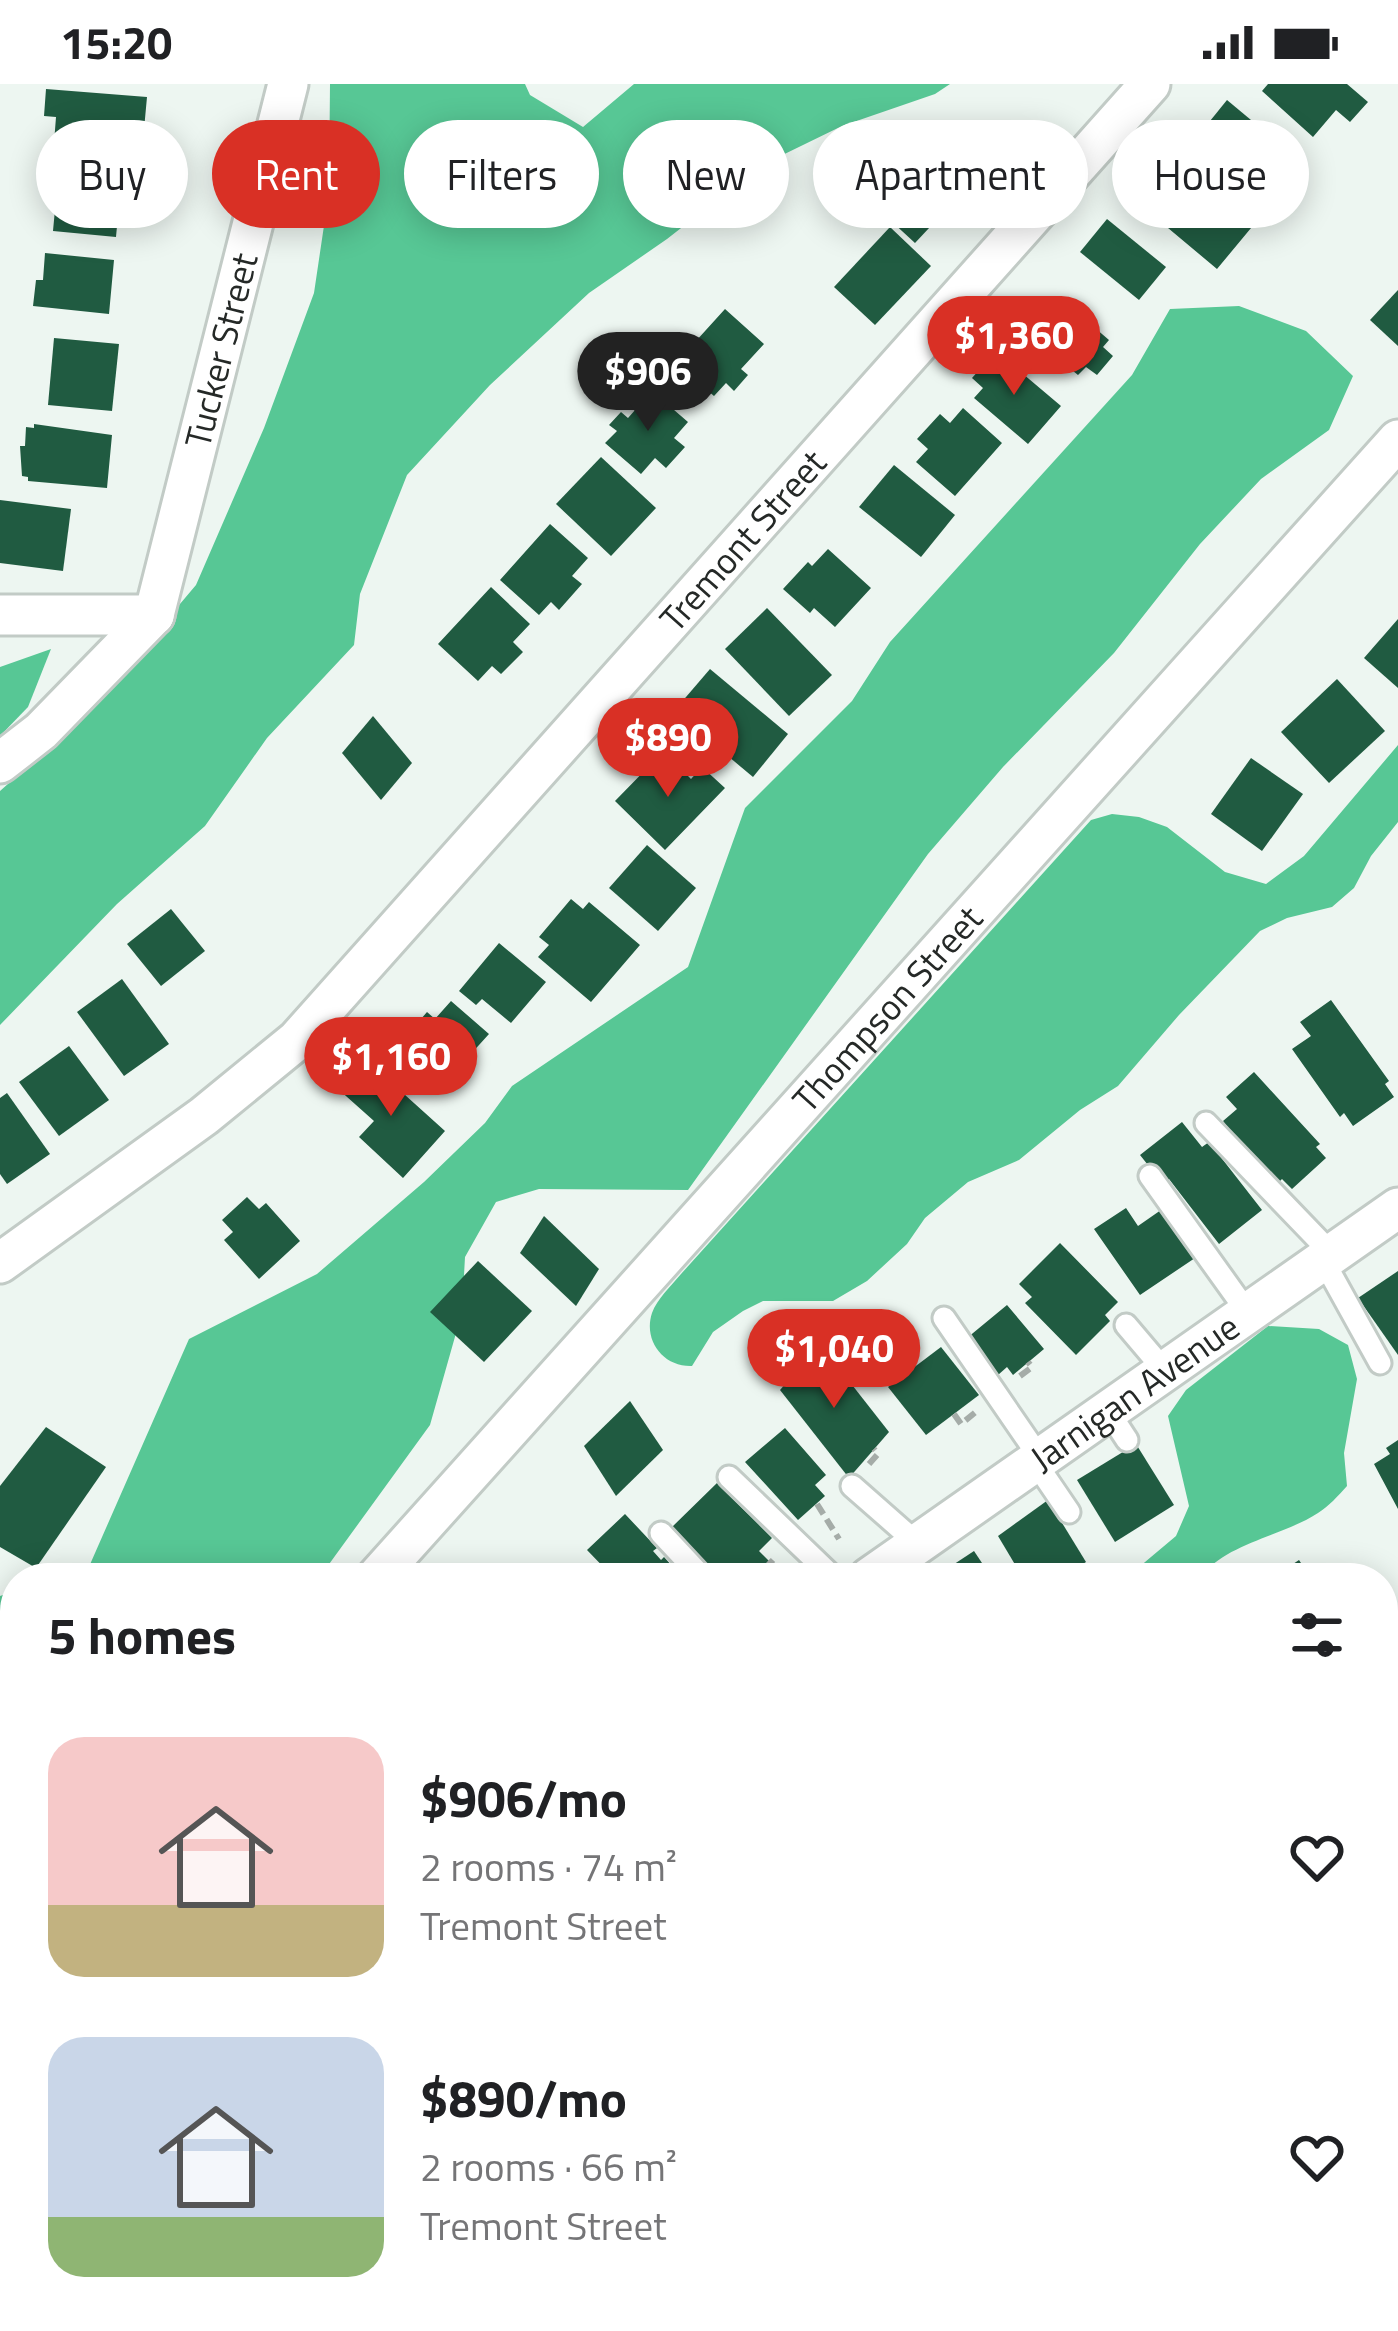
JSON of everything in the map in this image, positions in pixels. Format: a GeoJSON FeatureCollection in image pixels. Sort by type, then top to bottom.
{"type":"FeatureCollection","features":[{"type":"Feature","properties":{"kind":"street","name":"Tucker Street"},"geometry":{"type":"LineString","coordinates":[[154,615],[288,84]]}},
{"type":"Feature","properties":{"kind":"street","name":"Tremont Street"},"geometry":{"type":"LineString","coordinates":[[0,1263],[204,1116],[297,1040],[1150,84]]}},
{"type":"Feature","properties":{"kind":"street","name":"Thompson Street"},"geometry":{"type":"LineString","coordinates":[[389,1563],[1398,440]]}},
{"type":"Feature","properties":{"kind":"street"},"geometry":{"type":"LineString","coordinates":[[0,615],[154,615]]}},
{"type":"Feature","properties":{"kind":"street"},"geometry":{"type":"LineString","coordinates":[[0,764],[40,731],[154,615]]}},
{"type":"Feature","properties":{"kind":"street","name":"Jarnigan Avenue"},"geometry":{"type":"LineString","coordinates":[[898,1563],[1037,1460],[1118,1426],[1165,1371],[1397,1211]]}},
{"type":"Feature","properties":{"kind":"lane"},"geometry":{"type":"LineString","coordinates":[[1206,1123],[1328,1257],[1380,1363]]}},
{"type":"Feature","properties":{"kind":"lane"},"geometry":{"type":"LineString","coordinates":[[1150,1176],[1248,1312]]}},
{"type":"Feature","properties":{"kind":"lane"},"geometry":{"type":"LineString","coordinates":[[944,1318],[1069,1512]]}},
{"type":"Feature","properties":{"kind":"lane"},"geometry":{"type":"LineString","coordinates":[[1126,1325],[1165,1371]]}},
{"type":"Feature","properties":{"kind":"lane"},"geometry":{"type":"LineString","coordinates":[[729,1477],[818,1563]]}},
{"type":"Feature","properties":{"kind":"lane"},"geometry":{"type":"LineString","coordinates":[[852,1486],[892,1563]]}},
{"type":"Feature","properties":{"kind":"lane"},"geometry":{"type":"LineString","coordinates":[[661,1533],[689,1563]]}},
{"type":"Feature","properties":{"kind":"path"},"geometry":{"type":"LineString","coordinates":[[954,1414],[961,1424]]}},
{"type":"Feature","properties":{"kind":"green space"},"geometry":{"type":"Polygon","coordinates":[[[330,84],[525,84],[530,95],[571,120],[404,120],[404,228],[599,228],[599,120],[591,120],[634,84],[950,84],[935,94],[859,120],[813,120],[813,140],[789,152],[789,120],[623,120],[623,228],[681,228],[589,293],[490,385],[407,475],[360,594],[354,645],[267,738],[205,826],[117,904],[0,1025],[0,791],[87,714],[196,585],[264,428],[314,293],[324,228],[380,228],[380,120],[330,120],[330,84]]]}},
{"type":"Feature","properties":{"kind":"green space"},"geometry":{"type":"Polygon","coordinates":[[[1239,306],[1306,331],[1353,376],[1329,430],[1261,479],[1200,544],[1114,653],[1003,767],[928,854],[688,1190],[539,1189],[496,1202],[465,1257],[462,1312],[430,1425],[330,1563],[91,1563],[189,1339],[317,1274],[424,1182],[485,1123],[512,1086],[688,967],[745,808],[852,701],[890,642],[1132,375],[1170,309],[1239,306]]]}},
{"type":"Feature","properties":{"kind":"green space"},"geometry":{"type":"Polygon","coordinates":[[[51,649],[28,707],[0,736],[0,667],[51,649]]]}},
{"type":"Feature","properties":{"kind":"green space"},"geometry":{"type":"Polygon","coordinates":[[[1398,745],[1398,822],[1371,856],[1354,888],[1332,907],[1287,918],[1260,931],[1118,1086],[1019,1160],[968,1182],[925,1218],[907,1244],[867,1281],[833,1301],[763,1301],[713,1332],[692,1366],[672,1362],[658,1350],[650,1323],[665,1293],[1091,820],[1112,814],[1167,827],[1225,872],[1266,884],[1304,856],[1398,745]]]}},
{"type":"Feature","properties":{"kind":"green space"},"geometry":{"type":"Polygon","coordinates":[[[1268,1326],[1319,1329],[1348,1345],[1357,1379],[1344,1453],[1347,1486],[1318,1513],[1215,1563],[1144,1563],[1176,1536],[1189,1506],[1168,1416],[1186,1390],[1268,1326]]]}},
{"type":"Feature","properties":{"kind":"building"},"geometry":{"type":"Polygon","coordinates":[[[1268,84],[1347,84],[1368,102],[1350,122],[1336,110],[1313,137],[1309,120],[1294,120],[1262,91],[1268,84]]]}},
{"type":"Feature","properties":{"kind":"building"},"geometry":{"type":"Polygon","coordinates":[[[46,89],[147,97],[145,120],[44,116],[46,89]]]}},
{"type":"Feature","properties":{"kind":"building"},"geometry":{"type":"Polygon","coordinates":[[[1227,100],[1251,120],[1211,120],[1227,100]]]}},
{"type":"Feature","properties":{"kind":"building"},"geometry":{"type":"Polygon","coordinates":[[[1107,219],[1112,228],[1166,267],[1139,300],[1080,252],[1107,219]]]}},
{"type":"Feature","properties":{"kind":"building"},"geometry":{"type":"Polygon","coordinates":[[[53,228],[117,228],[116,237],[53,228]]]}},
{"type":"Feature","properties":{"kind":"building"},"geometry":{"type":"Polygon","coordinates":[[[889,228],[931,266],[875,325],[834,287],[889,228]]]}},
{"type":"Feature","properties":{"kind":"building"},"geometry":{"type":"Polygon","coordinates":[[[899,228],[929,228],[915,243],[899,228]]]}},
{"type":"Feature","properties":{"kind":"building"},"geometry":{"type":"Polygon","coordinates":[[[1168,228],[1251,228],[1217,269],[1168,228]]]}},
{"type":"Feature","properties":{"kind":"building"},"geometry":{"type":"Polygon","coordinates":[[[45,253],[114,260],[109,314],[33,306],[36,280],[43,280],[45,253]]]}},
{"type":"Feature","properties":{"kind":"building"},"geometry":{"type":"Polygon","coordinates":[[[1398,290],[1398,346],[1370,320],[1398,290]]]}},
{"type":"Feature","properties":{"kind":"building"},"geometry":{"type":"Polygon","coordinates":[[[1061,299],[1109,340],[1103,347],[1113,356],[1097,375],[1086,367],[1078,375],[1030,336],[1039,325],[1029,317],[1042,301],[1053,309],[1061,299]]]}},
{"type":"Feature","properties":{"kind":"building"},"geometry":{"type":"Polygon","coordinates":[[[725,309],[764,344],[741,369],[748,375],[734,391],[726,383],[714,396],[676,363],[725,309]]]}},
{"type":"Feature","properties":{"kind":"building"},"geometry":{"type":"Polygon","coordinates":[[[54,338],[119,344],[112,411],[48,405],[54,338]]]}},
{"type":"Feature","properties":{"kind":"building"},"geometry":{"type":"Polygon","coordinates":[[[996,351],[1061,406],[1028,444],[974,398],[983,388],[972,378],[996,351]]]}},
{"type":"Feature","properties":{"kind":"building"},"geometry":{"type":"Polygon","coordinates":[[[652,391],[688,422],[674,438],[685,447],[666,468],[655,458],[641,474],[605,443],[617,431],[609,425],[621,412],[628,418],[652,391]]]}},
{"type":"Feature","properties":{"kind":"building"},"geometry":{"type":"Polygon","coordinates":[[[963,408],[1002,443],[955,496],[916,462],[928,449],[917,439],[940,414],[950,423],[963,408]]]}},
{"type":"Feature","properties":{"kind":"building"},"geometry":{"type":"Polygon","coordinates":[[[34,424],[112,435],[107,488],[28,481],[22,476],[20,446],[25,446],[26,427],[34,428],[34,424]]]}},
{"type":"Feature","properties":{"kind":"building"},"geometry":{"type":"Polygon","coordinates":[[[601,457],[656,508],[611,556],[556,504],[601,457]]]}},
{"type":"Feature","properties":{"kind":"building"},"geometry":{"type":"Polygon","coordinates":[[[894,465],[955,515],[921,557],[859,507],[894,465]]]}},
{"type":"Feature","properties":{"kind":"building"},"geometry":{"type":"Polygon","coordinates":[[[0,500],[71,509],[63,571],[0,563],[0,500]]]}},
{"type":"Feature","properties":{"kind":"building"},"geometry":{"type":"Polygon","coordinates":[[[550,524],[588,558],[572,576],[582,584],[559,610],[551,602],[539,615],[500,580],[550,524]]]}},
{"type":"Feature","properties":{"kind":"building"},"geometry":{"type":"Polygon","coordinates":[[[828,549],[871,588],[835,627],[783,589],[828,549]]]}},
{"type":"Feature","properties":{"kind":"building"},"geometry":{"type":"Polygon","coordinates":[[[491,587],[530,624],[513,642],[523,652],[501,674],[492,666],[478,681],[438,644],[491,587]]]}},
{"type":"Feature","properties":{"kind":"building"},"geometry":{"type":"Polygon","coordinates":[[[767,608],[832,675],[789,716],[725,649],[767,608]]]}},
{"type":"Feature","properties":{"kind":"building"},"geometry":{"type":"Polygon","coordinates":[[[1398,619],[1398,688],[1364,658],[1398,619]]]}},
{"type":"Feature","properties":{"kind":"building"},"geometry":{"type":"Polygon","coordinates":[[[710,669],[788,734],[753,777],[674,711],[710,669]]]}},
{"type":"Feature","properties":{"kind":"building"},"geometry":{"type":"Polygon","coordinates":[[[1337,679],[1385,731],[1329,783],[1281,732],[1337,679]]]}},
{"type":"Feature","properties":{"kind":"building"},"geometry":{"type":"Polygon","coordinates":[[[373,716],[412,763],[381,800],[342,753],[373,716]]]}},
{"type":"Feature","properties":{"kind":"building"},"geometry":{"type":"Polygon","coordinates":[[[657,758],[668,768],[674,762],[691,779],[702,767],[725,788],[665,850],[615,801],[657,758]]]}},
{"type":"Feature","properties":{"kind":"building"},"geometry":{"type":"Polygon","coordinates":[[[1251,758],[1303,794],[1262,851],[1211,814],[1251,758]]]}},
{"type":"Feature","properties":{"kind":"building"},"geometry":{"type":"Polygon","coordinates":[[[647,845],[696,888],[658,931],[609,888],[647,845]]]}},
{"type":"Feature","properties":{"kind":"building"},"geometry":{"type":"Polygon","coordinates":[[[571,899],[583,909],[589,902],[640,945],[591,1002],[538,957],[549,945],[539,937],[571,899]]]}},
{"type":"Feature","properties":{"kind":"building"},"geometry":{"type":"Polygon","coordinates":[[[171,909],[205,951],[161,986],[127,944],[171,909]]]}},
{"type":"Feature","properties":{"kind":"building"},"geometry":{"type":"Polygon","coordinates":[[[499,943],[546,982],[511,1023],[482,999],[476,1005],[459,991],[499,943]]]}},
{"type":"Feature","properties":{"kind":"building"},"geometry":{"type":"Polygon","coordinates":[[[122,979],[169,1044],[124,1076],[77,1012],[122,979]]]}},
{"type":"Feature","properties":{"kind":"building"},"geometry":{"type":"Polygon","coordinates":[[[1331,1000],[1389,1081],[1385,1084],[1394,1097],[1353,1126],[1344,1113],[1340,1117],[1292,1049],[1311,1036],[1300,1022],[1331,1000]]]}},
{"type":"Feature","properties":{"kind":"building"},"geometry":{"type":"Polygon","coordinates":[[[451,1001],[489,1034],[439,1089],[401,1055],[415,1040],[408,1034],[427,1012],[435,1019],[451,1001]]]}},
{"type":"Feature","properties":{"kind":"building"},"geometry":{"type":"Polygon","coordinates":[[[69,1046],[109,1100],[59,1136],[19,1082],[69,1046]]]}},
{"type":"Feature","properties":{"kind":"building"},"geometry":{"type":"Polygon","coordinates":[[[364,1058],[445,1131],[403,1178],[359,1137],[374,1121],[337,1088],[364,1058]]]}},
{"type":"Feature","properties":{"kind":"building"},"geometry":{"type":"Polygon","coordinates":[[[1254,1072],[1320,1144],[1316,1147],[1326,1158],[1292,1189],[1230,1145],[1237,1139],[1223,1121],[1237,1109],[1226,1097],[1254,1072]]]}},
{"type":"Feature","properties":{"kind":"building"},"geometry":{"type":"Polygon","coordinates":[[[7,1093],[50,1154],[7,1184],[0,1174],[0,1098],[7,1093]]]}},
{"type":"Feature","properties":{"kind":"building"},"geometry":{"type":"Polygon","coordinates":[[[1182,1122],[1202,1147],[1209,1142],[1262,1210],[1219,1244],[1169,1179],[1163,1184],[1140,1155],[1182,1122]]]}},
{"type":"Feature","properties":{"kind":"building"},"geometry":{"type":"Polygon","coordinates":[[[247,1197],[259,1209],[266,1203],[300,1241],[259,1279],[224,1240],[233,1232],[222,1220],[247,1197]]]}},
{"type":"Feature","properties":{"kind":"building"},"geometry":{"type":"Polygon","coordinates":[[[1126,1208],[1138,1226],[1161,1210],[1195,1258],[1140,1295],[1094,1229],[1126,1208]]]}},
{"type":"Feature","properties":{"kind":"building"},"geometry":{"type":"Polygon","coordinates":[[[544,1216],[599,1269],[576,1306],[520,1253],[544,1216]]]}},
{"type":"Feature","properties":{"kind":"building"},"geometry":{"type":"Polygon","coordinates":[[[1060,1243],[1118,1302],[1105,1315],[1110,1321],[1076,1355],[1025,1303],[1032,1297],[1019,1284],[1060,1243]]]}},
{"type":"Feature","properties":{"kind":"building"},"geometry":{"type":"Polygon","coordinates":[[[478,1261],[532,1311],[484,1362],[430,1312],[478,1261]]]}},
{"type":"Feature","properties":{"kind":"building"},"geometry":{"type":"Polygon","coordinates":[[[1398,1271],[1398,1355],[1358,1298],[1398,1271]]]}},
{"type":"Feature","properties":{"kind":"building"},"geometry":{"type":"Polygon","coordinates":[[[1007,1305],[1044,1349],[1013,1375],[1007,1367],[998,1375],[967,1338],[1007,1305]]]}},
{"type":"Feature","properties":{"kind":"building"},"geometry":{"type":"Polygon","coordinates":[[[820,1344],[889,1432],[849,1478],[780,1390],[820,1344]]]}},
{"type":"Feature","properties":{"kind":"building"},"geometry":{"type":"Polygon","coordinates":[[[941,1347],[979,1395],[926,1435],[888,1387],[941,1347]]]}},
{"type":"Feature","properties":{"kind":"building"},"geometry":{"type":"Polygon","coordinates":[[[630,1401],[663,1450],[616,1496],[584,1446],[630,1401]]]}},
{"type":"Feature","properties":{"kind":"building"},"geometry":{"type":"Polygon","coordinates":[[[46,1427],[106,1467],[39,1563],[27,1563],[0,1547],[0,1486],[46,1427]]]}},
{"type":"Feature","properties":{"kind":"building"},"geometry":{"type":"Polygon","coordinates":[[[785,1428],[826,1475],[815,1485],[825,1496],[798,1520],[745,1462],[785,1428]]]}},
{"type":"Feature","properties":{"kind":"building"},"geometry":{"type":"Polygon","coordinates":[[[1398,1440],[1398,1509],[1374,1464],[1390,1454],[1386,1448],[1398,1440]]]}},
{"type":"Feature","properties":{"kind":"building"},"geometry":{"type":"Polygon","coordinates":[[[1136,1444],[1174,1505],[1115,1542],[1077,1480],[1136,1444]]]}},
{"type":"Feature","properties":{"kind":"building"},"geometry":{"type":"Polygon","coordinates":[[[717,1483],[772,1538],[759,1551],[770,1562],[706,1563],[671,1528],[717,1483]]]}},
{"type":"Feature","properties":{"kind":"building"},"geometry":{"type":"Polygon","coordinates":[[[1048,1500],[1086,1562],[1014,1563],[998,1536],[1048,1500]]]}},
{"type":"Feature","properties":{"kind":"building"},"geometry":{"type":"Polygon","coordinates":[[[625,1514],[657,1548],[653,1551],[661,1560],[664,1557],[669,1563],[600,1563],[587,1550],[625,1514]]]}},
{"type":"Feature","properties":{"kind":"building"},"geometry":{"type":"Polygon","coordinates":[[[974,1551],[982,1563],[956,1563],[974,1551]]]}}]}
